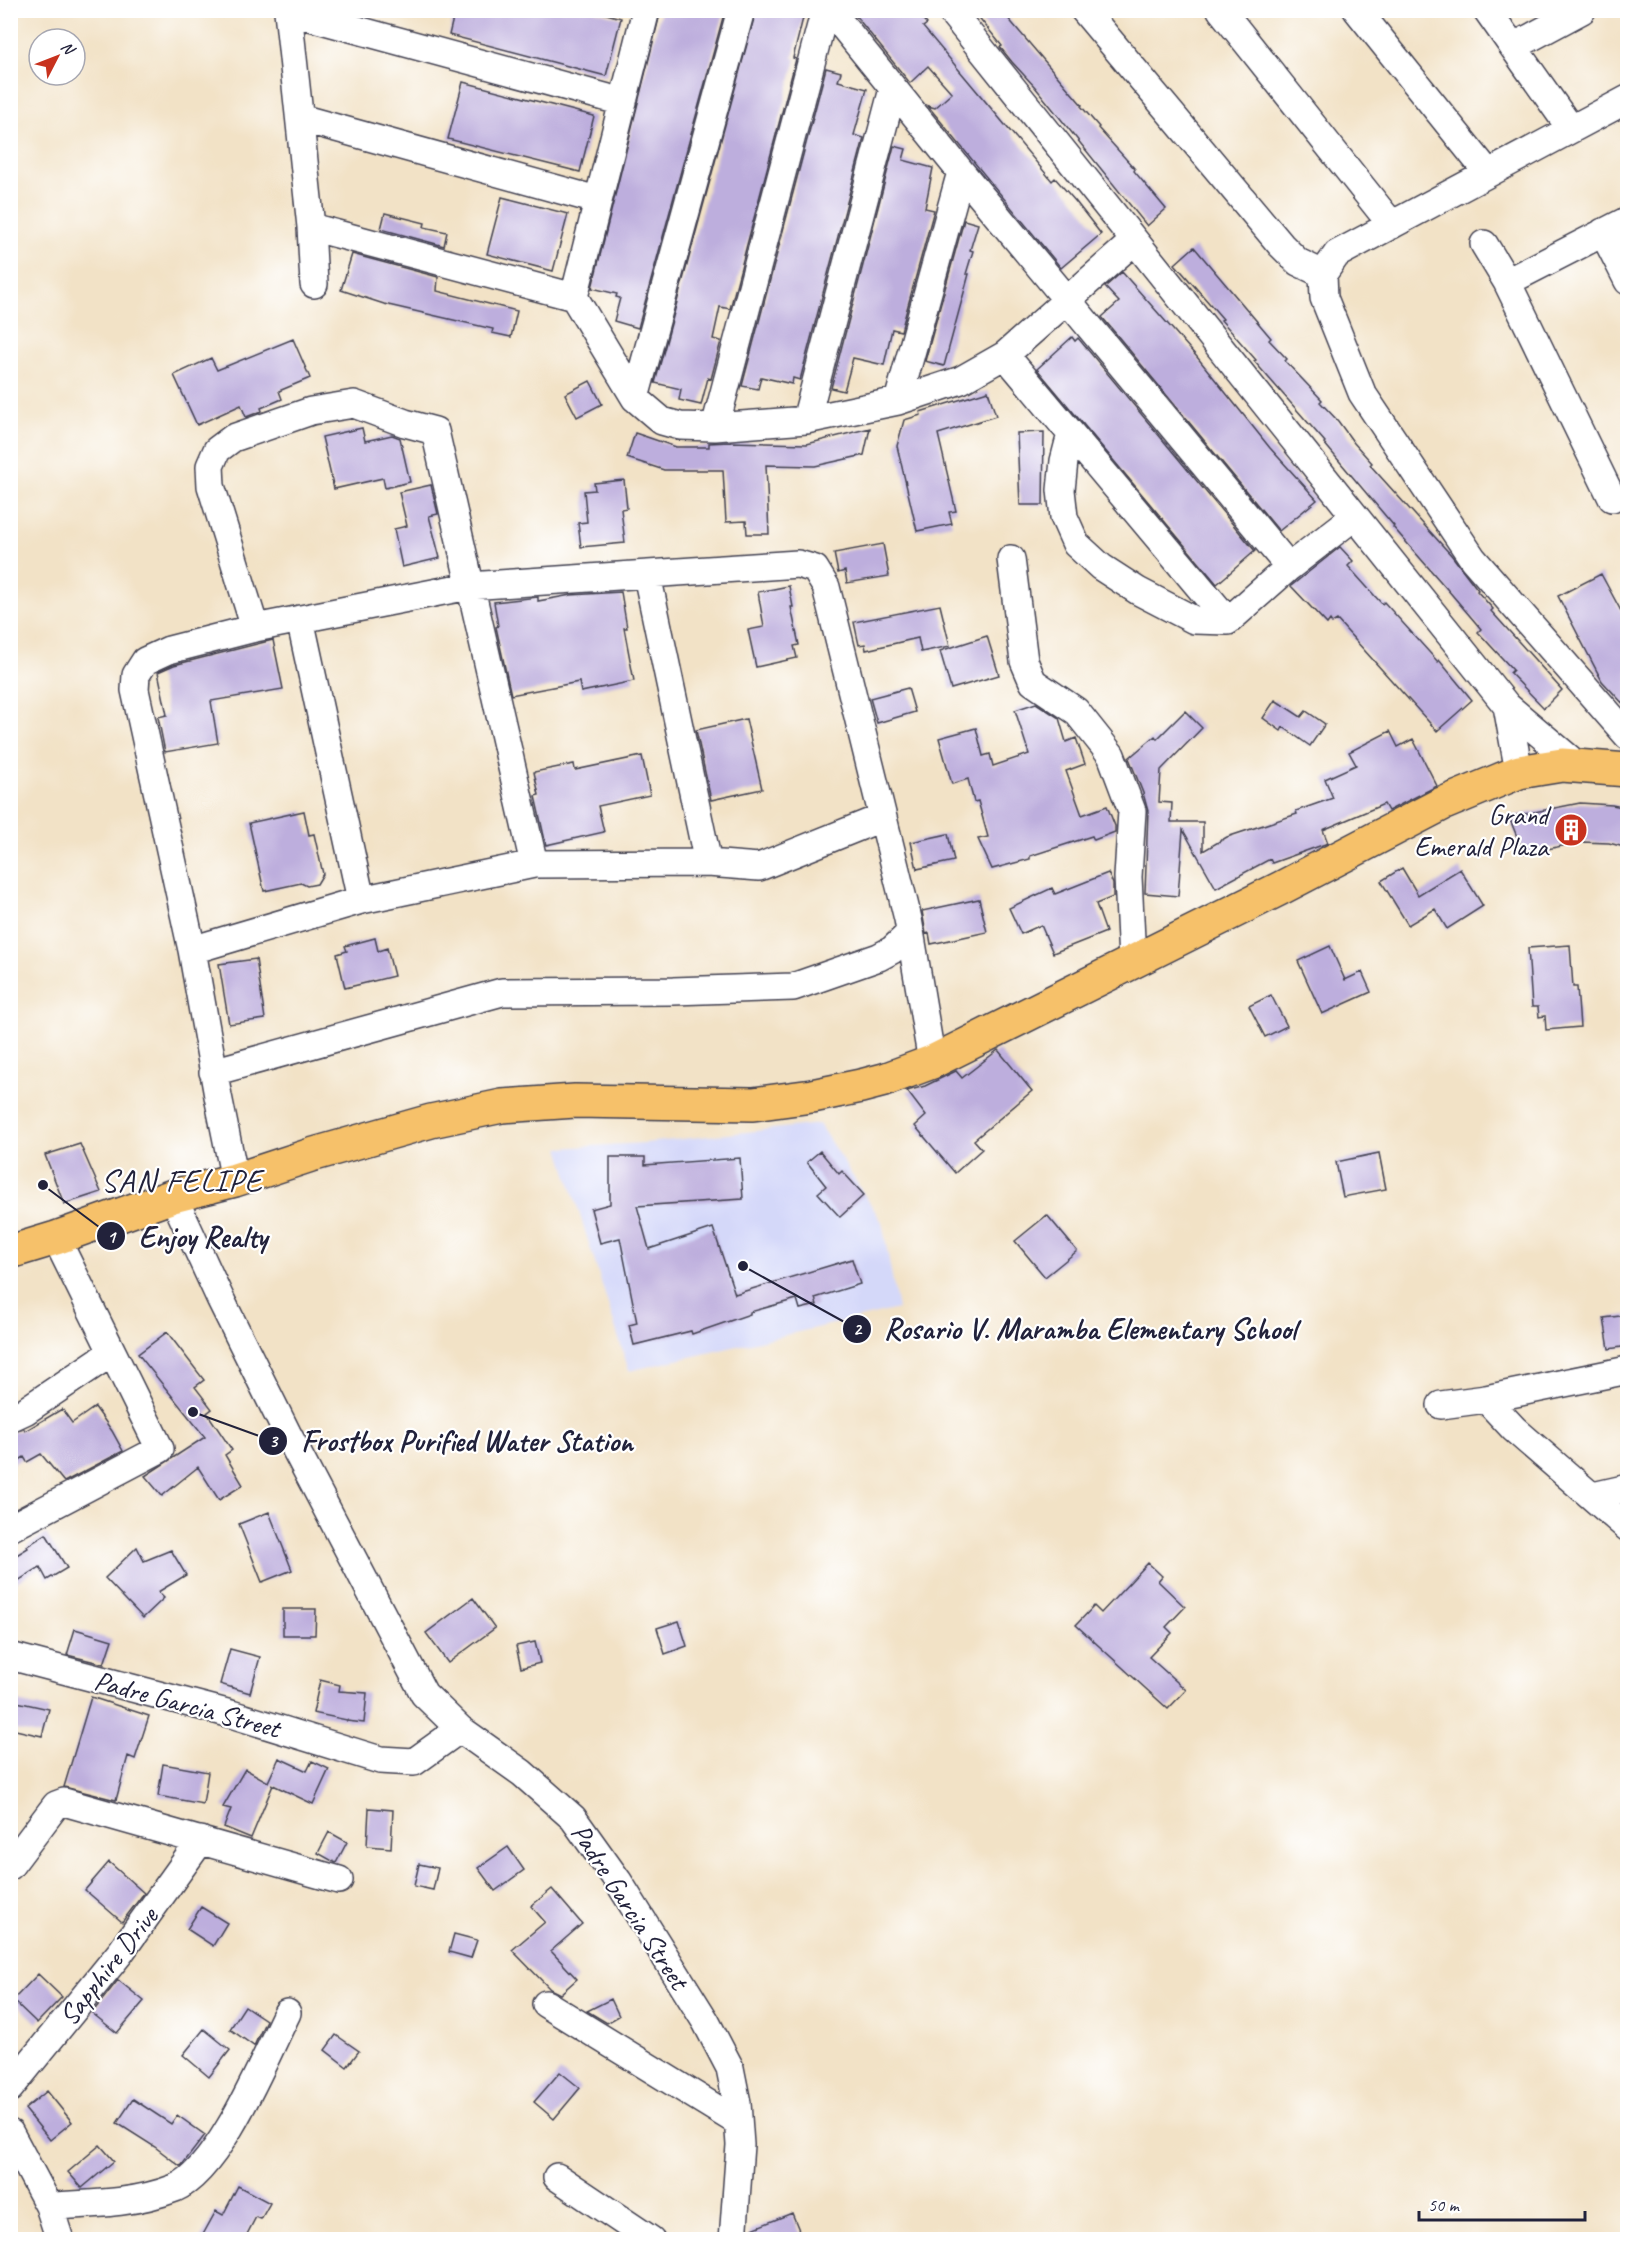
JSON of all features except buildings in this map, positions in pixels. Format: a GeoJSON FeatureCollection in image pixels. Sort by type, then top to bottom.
{"type":"FeatureCollection","features":[{"type":"Feature","properties":{"kind":"main road"},"geometry":{"type":"LineString","coordinates":[[10,1252],[173,1196],[235,1180],[311,1155],[431,1120],[502,1106],[575,1101],[753,1104],[812,1096],[884,1080],[932,1062],[1281,888],[1442,804],[1519,772],[1562,765],[1628,770]]}},
{"type":"Feature","properties":{"kind":"street"},"geometry":{"type":"LineString","coordinates":[[314,284],[311,227],[288,10],[624,102]]}},
{"type":"Feature","properties":{"kind":"street"},"geometry":{"type":"LineString","coordinates":[[574,297],[646,10]]}},
{"type":"Feature","properties":{"kind":"street"},"geometry":{"type":"LineString","coordinates":[[635,398],[741,10]]}},
{"type":"Feature","properties":{"kind":"street"},"geometry":{"type":"LineString","coordinates":[[716,427],[825,10]]}},
{"type":"Feature","properties":{"kind":"street"},"geometry":{"type":"LineString","coordinates":[[830,10],[1289,567]]}},
{"type":"Feature","properties":{"kind":"street"},"geometry":{"type":"LineString","coordinates":[[950,10],[1507,706],[1578,766]]}},
{"type":"Feature","properties":{"kind":"street"},"geometry":{"type":"LineString","coordinates":[[1084,10],[1281,244],[1298,262],[1323,274]]}},
{"type":"Feature","properties":{"kind":"street"},"geometry":{"type":"LineString","coordinates":[[1221,10],[1392,225]]}},
{"type":"Feature","properties":{"kind":"street"},"geometry":{"type":"LineString","coordinates":[[1357,10],[1488,173]]}},
{"type":"Feature","properties":{"kind":"street"},"geometry":{"type":"LineString","coordinates":[[1487,10],[1571,129]]}},
{"type":"Feature","properties":{"kind":"street"},"geometry":{"type":"LineString","coordinates":[[1513,47],[1582,10]]}},
{"type":"Feature","properties":{"kind":"street"},"geometry":{"type":"LineString","coordinates":[[806,420],[893,89]]}},
{"type":"Feature","properties":{"kind":"street"},"geometry":{"type":"LineString","coordinates":[[1628,99],[1337,254],[1323,274],[1324,298],[1362,393],[1473,559],[1628,736]]}},
{"type":"Feature","properties":{"kind":"street"},"geometry":{"type":"LineString","coordinates":[[300,118],[597,200]]}},
{"type":"Feature","properties":{"kind":"street"},"geometry":{"type":"LineString","coordinates":[[898,401],[962,172]]}},
{"type":"Feature","properties":{"kind":"street"},"geometry":{"type":"LineString","coordinates":[[1507,282],[1628,220]]}},
{"type":"Feature","properties":{"kind":"street"},"geometry":{"type":"LineString","coordinates":[[311,227],[574,297],[635,398],[662,421],[680,426],[716,427],[806,420],[898,401],[961,380],[1005,355],[1134,241]]}},
{"type":"Feature","properties":{"kind":"street"},"geometry":{"type":"LineString","coordinates":[[1604,232],[1628,281]]}},
{"type":"Feature","properties":{"kind":"street"},"geometry":{"type":"LineString","coordinates":[[1484,244],[1507,282],[1611,502]]}},
{"type":"Feature","properties":{"kind":"street"},"geometry":{"type":"LineString","coordinates":[[1005,355],[1228,621]]}},
{"type":"Feature","properties":{"kind":"street"},"geometry":{"type":"LineString","coordinates":[[255,628],[211,486],[210,466],[217,450],[233,438],[310,411],[354,404],[405,423],[435,431],[534,864]]}},
{"type":"Feature","properties":{"kind":"street"},"geometry":{"type":"LineString","coordinates":[[1071,434],[1064,461],[1061,490],[1064,517],[1077,544],[1101,567],[1138,591],[1194,620],[1228,621],[1289,567],[1355,516]]}},
{"type":"Feature","properties":{"kind":"street"},"geometry":{"type":"LineString","coordinates":[[1011,559],[1024,661],[1033,682],[1076,711],[1112,755],[1132,811],[1128,877],[1132,961]]}},
{"type":"Feature","properties":{"kind":"street"},"geometry":{"type":"LineString","coordinates":[[235,1180],[192,950],[135,690],[136,675],[145,660],[169,650],[255,628],[469,586],[798,564],[815,569],[826,587],[881,818],[908,919],[932,1062]]}},
{"type":"Feature","properties":{"kind":"street"},"geometry":{"type":"LineString","coordinates":[[647,575],[708,863]]}},
{"type":"Feature","properties":{"kind":"street"},"geometry":{"type":"LineString","coordinates":[[300,619],[361,900]]}},
{"type":"Feature","properties":{"kind":"street"},"geometry":{"type":"LineString","coordinates":[[1507,706],[1519,772]]}},
{"type":"Feature","properties":{"kind":"street"},"geometry":{"type":"LineString","coordinates":[[192,950],[361,900],[534,864],[708,863],[759,867],[881,818]]}},
{"type":"Feature","properties":{"kind":"street"},"geometry":{"type":"LineString","coordinates":[[213,1072],[502,992],[673,991],[793,987],[879,957],[892,950],[909,933]]}},
{"type":"Feature","properties":{"kind":"street"},"geometry":{"type":"LineString","coordinates":[[173,1196],[220,1298],[287,1432],[424,1694],[460,1729]]}},
{"type":"Feature","properties":{"kind":"street"},"geometry":{"type":"LineString","coordinates":[[10,1528],[160,1449],[56,1238]]}},
{"type":"Feature","properties":{"kind":"street"},"geometry":{"type":"LineString","coordinates":[[10,1418],[25,1411],[111,1353]]}},
{"type":"Feature","properties":{"kind":"street"},"geometry":{"type":"LineString","coordinates":[[1441,1404],[1486,1399],[1628,1370]]}},
{"type":"Feature","properties":{"kind":"street"},"geometry":{"type":"LineString","coordinates":[[1486,1399],[1514,1429],[1628,1528]]}},
{"type":"Feature","properties":{"kind":"street"},"geometry":{"type":"LineString","coordinates":[[1593,1496],[1628,1488]]}},
{"type":"Feature","properties":{"kind":"street","name":"Padre Garcia Street"},"geometry":{"type":"LineString","coordinates":[[10,1656],[231,1714],[380,1760],[414,1762],[460,1729],[522,1773],[573,1818],[612,1872],[706,2022],[730,2068],[737,2103],[740,2145],[733,2240]]}},
{"type":"Feature","properties":{"kind":"street"},"geometry":{"type":"LineString","coordinates":[[10,1866],[56,1805],[64,1802],[339,1880]]}},
{"type":"Feature","properties":{"kind":"street","name":"Sapphire Drive"},"geometry":{"type":"LineString","coordinates":[[10,2088],[120,1953],[201,1840]]}},
{"type":"Feature","properties":{"kind":"street"},"geometry":{"type":"LineString","coordinates":[[546,2004],[738,2122]]}},
{"type":"Feature","properties":{"kind":"street"},"geometry":{"type":"LineString","coordinates":[[49,2206],[121,2203],[177,2187],[194,2175],[221,2141],[287,2013]]}},
{"type":"Feature","properties":{"kind":"street"},"geometry":{"type":"LineString","coordinates":[[10,2133],[49,2206],[60,2240]]}},
{"type":"Feature","properties":{"kind":"street"},"geometry":{"type":"LineString","coordinates":[[557,2177],[651,2240]]}},
{"type":"Feature","properties":{"kind":"shaded area"},"geometry":{"type":"Polygon","coordinates":[[[819,1124],[882,1222],[898,1309],[629,1371],[559,1148],[645,1143],[819,1124]]]}},
{"type":"Feature","properties":{"kind":"place","name":"Grand Emerald Plaza"},"geometry":{"type":"Point","coordinates":[1571,830]}},
{"type":"Feature","properties":{"kind":"place","name":"Enjoy Realty"},"geometry":{"type":"Point","coordinates":[43,1185]}},
{"type":"Feature","properties":{"kind":"place","name":"Rosario V. Maramba Elementary School"},"geometry":{"type":"Point","coordinates":[743,1266]}},
{"type":"Feature","properties":{"kind":"place","name":"Frostbox Purified Water Station"},"geometry":{"type":"Point","coordinates":[193,1412]}},
{"type":"Feature","properties":{"kind":"district","name":"SAN FELIPE"},"geometry":{"type":"Point","coordinates":[182,1180]}}]}
